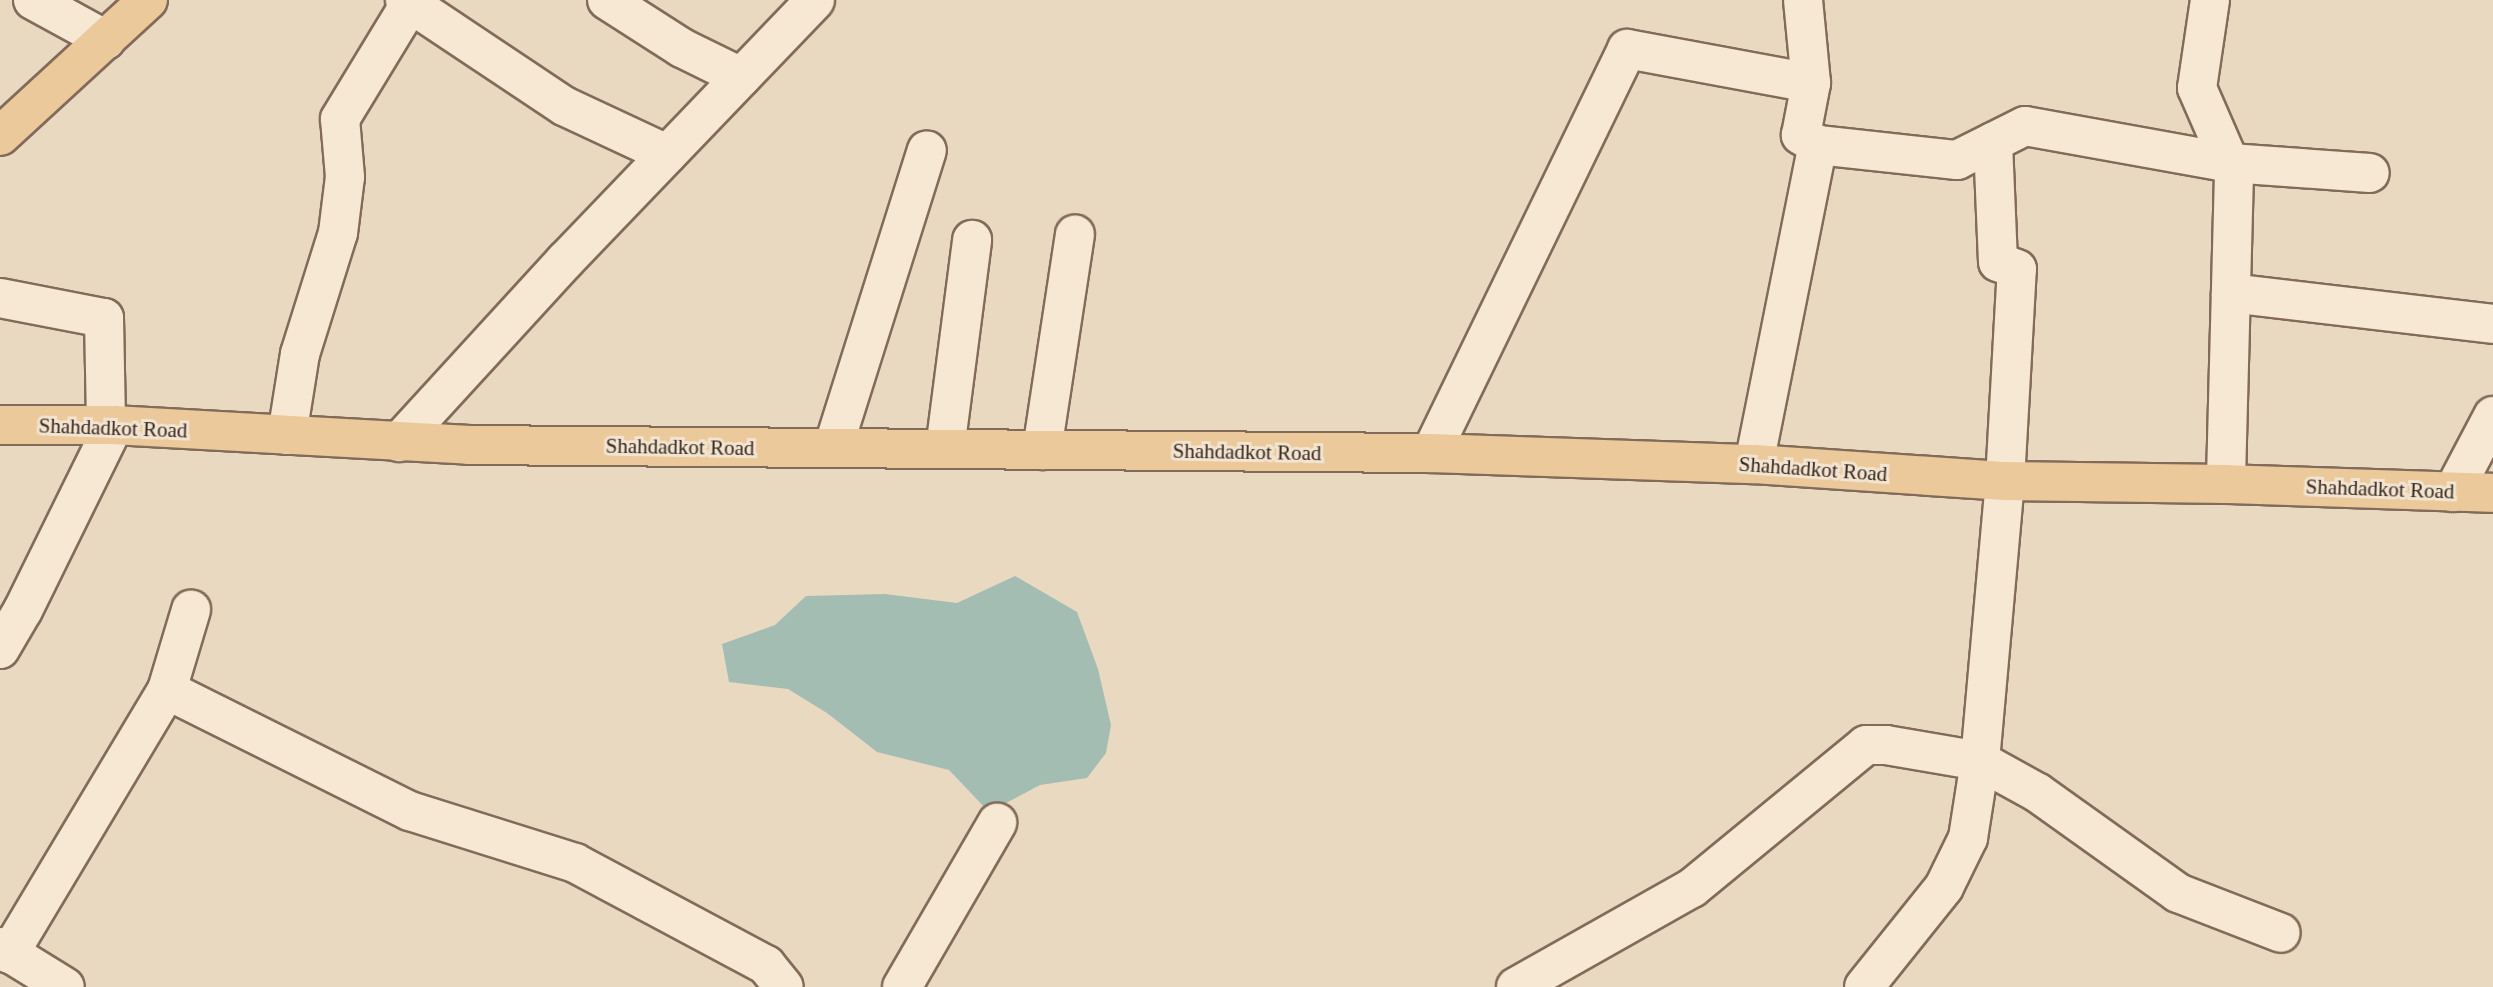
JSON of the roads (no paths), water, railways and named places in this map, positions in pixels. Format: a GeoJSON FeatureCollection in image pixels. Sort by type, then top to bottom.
{"type":"FeatureCollection","features":[{"type":"Feature","properties":{"kind":"main road"},"geometry":{"type":"LineString","coordinates":[[0,135],[148,0]]}},
{"type":"Feature","properties":{"kind":"main road","name":"Shahdadkot Road"},"geometry":{"type":"LineString","coordinates":[[0,425],[110,425],[399,442],[1431,453],[1754,464],[2005,481],[2226,484],[2493,493]]}},
{"type":"Feature","properties":{"kind":"street"},"geometry":{"type":"LineString","coordinates":[[33,0],[106,40]]}},
{"type":"Feature","properties":{"kind":"street"},"geometry":{"type":"LineString","coordinates":[[607,0],[682,48],[741,77]]}},
{"type":"Feature","properties":{"kind":"street"},"geometry":{"type":"LineString","coordinates":[[399,442],[667,154],[815,0]]}},
{"type":"Feature","properties":{"kind":"street"},"geometry":{"type":"LineString","coordinates":[[1804,0],[1811,83],[1801,135],[1818,145],[1957,160],[2025,126],[2230,163],[2370,173]]}},
{"type":"Feature","properties":{"kind":"street"},"geometry":{"type":"LineString","coordinates":[[2210,0],[2197,88],[2234,173],[2226,484]]}},
{"type":"Feature","properties":{"kind":"street"},"geometry":{"type":"LineString","coordinates":[[287,435],[300,354],[338,233],[345,177],[340,119],[408,2],[564,106],[667,154]]}},
{"type":"Feature","properties":{"kind":"street"},"geometry":{"type":"LineString","coordinates":[[1431,453],[1627,49],[1811,83]]}},
{"type":"Feature","properties":{"kind":"street"},"geometry":{"type":"LineString","coordinates":[[1864,987],[1901,937],[1944,887],[1968,838],[1980,761],[2005,481],[2017,269],[1998,262],[1993,142]]}},
{"type":"Feature","properties":{"kind":"street"},"geometry":{"type":"LineString","coordinates":[[1754,464],[1818,145]]}},
{"type":"Feature","properties":{"kind":"street"},"geometry":{"type":"LineString","coordinates":[[833,448],[927,150]]}},
{"type":"Feature","properties":{"kind":"street"},"geometry":{"type":"LineString","coordinates":[[1042,450],[1075,235]]}},
{"type":"Feature","properties":{"kind":"street"},"geometry":{"type":"LineString","coordinates":[[945,449],[972,240]]}},
{"type":"Feature","properties":{"kind":"street"},"geometry":{"type":"LineString","coordinates":[[2231,293],[2493,324]]}},
{"type":"Feature","properties":{"kind":"street"},"geometry":{"type":"LineString","coordinates":[[0,298],[104,318],[110,425],[23,610],[0,649]]}},
{"type":"Feature","properties":{"kind":"street"},"geometry":{"type":"LineString","coordinates":[[2453,492],[2493,415]]}},
{"type":"Feature","properties":{"kind":"street"},"geometry":{"type":"LineString","coordinates":[[65,987],[4,950],[167,690],[191,610]]}},
{"type":"Feature","properties":{"kind":"street"},"geometry":{"type":"LineString","coordinates":[[167,690],[410,811],[575,863],[766,965],[784,987]]}},
{"type":"Feature","properties":{"kind":"street"},"geometry":{"type":"LineString","coordinates":[[1516,987],[1692,888],[1866,745],[1886,745],[1980,761],[2038,793],[2178,893],[2281,933]]}},
{"type":"Feature","properties":{"kind":"street"},"geometry":{"type":"LineString","coordinates":[[902,987],[997,823]]}},
{"type":"Feature","properties":{"kind":"street"},"geometry":{"type":"LineString","coordinates":[[1897,987],[1901,937]]}}]}
